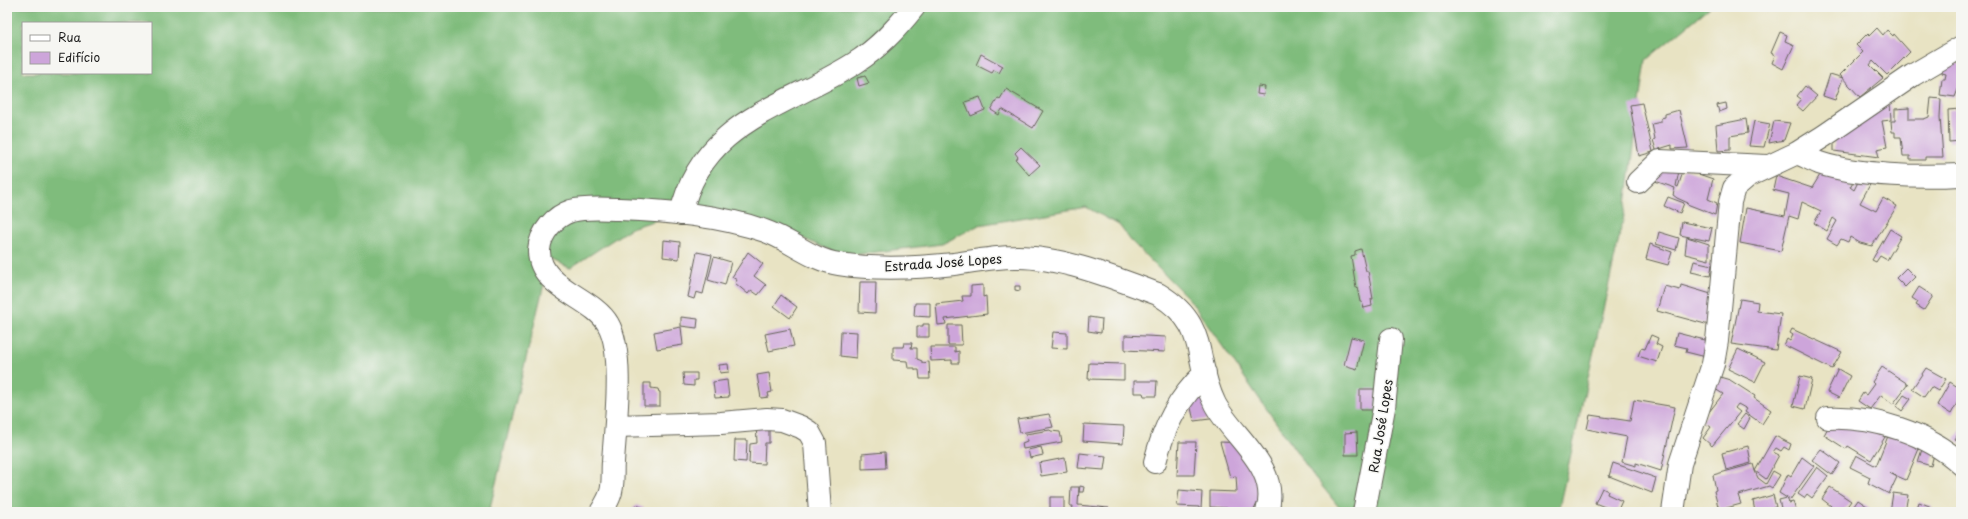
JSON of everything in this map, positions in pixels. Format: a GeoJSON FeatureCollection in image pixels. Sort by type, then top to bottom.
{"type":"FeatureCollection","features":[{"type":"Feature","properties":{"kind":"street"},"geometry":{"type":"LineString","coordinates":[[681,214],[688,186],[698,167],[705,158],[731,133],[776,104],[838,73],[862,58],[896,29],[914,7]]}},
{"type":"Feature","properties":{"kind":"street"},"geometry":{"type":"LineString","coordinates":[[1673,512],[1684,450],[1713,364],[1717,341],[1730,202],[1734,188],[1748,176],[1797,153],[1848,121],[1913,75],[1961,47]]}},
{"type":"Feature","properties":{"kind":"street"},"geometry":{"type":"LineString","coordinates":[[1797,153],[1819,163],[1864,171],[1922,175],[1961,175]]}},
{"type":"Feature","properties":{"kind":"street"},"geometry":{"type":"LineString","coordinates":[[1638,182],[1660,161],[1767,166]]}},
{"type":"Feature","properties":{"kind":"street","name":"Estrada José Lopes"},"geometry":{"type":"LineString","coordinates":[[606,503],[616,426],[616,358],[614,338],[609,325],[601,314],[559,285],[547,273],[542,264],[539,249],[544,235],[554,221],[570,211],[612,209],[654,211],[728,222],[766,231],[820,260],[841,265],[895,267],[950,264],[1017,257],[1052,261],[1108,277],[1158,294],[1171,302],[1183,313],[1197,337],[1211,394],[1226,422],[1252,451],[1264,473],[1268,489],[1267,512]]}},
{"type":"Feature","properties":{"kind":"street","name":"Rua José Lopes"},"geometry":{"type":"LineString","coordinates":[[1364,512],[1382,415],[1391,338]]}},
{"type":"Feature","properties":{"kind":"street"},"geometry":{"type":"LineString","coordinates":[[1155,462],[1161,441],[1172,414],[1192,385],[1205,373]]}},
{"type":"Feature","properties":{"kind":"street"},"geometry":{"type":"LineString","coordinates":[[1828,418],[1862,419],[1917,436],[1944,450],[1961,464]]}},
{"type":"Feature","properties":{"kind":"street"},"geometry":{"type":"LineString","coordinates":[[616,426],[721,423],[767,419],[782,420],[801,427],[809,432],[815,443],[820,512]]}},
{"type":"Feature","properties":{"kind":"green space"},"geometry":{"type":"Polygon","coordinates":[[[7,7],[1710,7],[1646,60],[1625,211],[1558,512],[1343,512],[1313,475],[1190,300],[1131,241],[1119,225],[1086,207],[979,225],[942,244],[843,256],[784,230],[691,209],[631,228],[570,268],[550,259],[489,512],[7,512],[7,7]]]}},
{"type":"Feature","properties":{"kind":"building"},"geometry":{"type":"Polygon","coordinates":[[[1877,28],[1883,35],[1887,30],[1893,36],[1894,34],[1910,52],[1887,75],[1873,61],[1870,65],[1883,78],[1860,97],[1840,75],[1863,52],[1856,45],[1868,33],[1870,35],[1877,28]]]}},
{"type":"Feature","properties":{"kind":"building"},"geometry":{"type":"Polygon","coordinates":[[[1780,32],[1787,35],[1785,41],[1794,45],[1783,69],[1772,63],[1775,55],[1771,53],[1780,32]]]}},
{"type":"Feature","properties":{"kind":"building"},"geometry":{"type":"Polygon","coordinates":[[[981,54],[1003,66],[999,73],[994,70],[992,73],[976,65],[981,54]]]}},
{"type":"Feature","properties":{"kind":"building"},"geometry":{"type":"Polygon","coordinates":[[[1955,62],[1961,65],[1961,88],[1959,87],[1955,97],[1940,95],[1942,79],[1945,79],[1946,74],[1942,73],[1943,68],[1955,62]]]}},
{"type":"Feature","properties":{"kind":"building"},"geometry":{"type":"Polygon","coordinates":[[[1830,74],[1843,78],[1835,100],[1823,96],[1830,74]]]}},
{"type":"Feature","properties":{"kind":"building"},"geometry":{"type":"Polygon","coordinates":[[[865,76],[869,83],[859,86],[857,78],[865,76]]]}},
{"type":"Feature","properties":{"kind":"building"},"geometry":{"type":"Polygon","coordinates":[[[1258,86],[1265,87],[1264,95],[1257,94],[1258,86]]]}},
{"type":"Feature","properties":{"kind":"building"},"geometry":{"type":"Polygon","coordinates":[[[1805,86],[1817,96],[1803,111],[1796,105],[1801,99],[1797,96],[1805,86]]]}},
{"type":"Feature","properties":{"kind":"building"},"geometry":{"type":"Polygon","coordinates":[[[1006,89],[1043,111],[1033,128],[1002,109],[999,115],[991,110],[998,98],[1000,99],[1006,89]]]}},
{"type":"Feature","properties":{"kind":"building"},"geometry":{"type":"Polygon","coordinates":[[[980,97],[985,110],[971,116],[965,102],[980,97]]]}},
{"type":"Feature","properties":{"kind":"building"},"geometry":{"type":"Polygon","coordinates":[[[1931,98],[1941,99],[1940,117],[1943,157],[1925,157],[1925,160],[1910,160],[1910,156],[1903,156],[1901,137],[1895,137],[1895,132],[1892,132],[1891,121],[1895,121],[1895,109],[1909,108],[1909,119],[1924,119],[1929,117],[1931,98]]]}},
{"type":"Feature","properties":{"kind":"building"},"geometry":{"type":"Polygon","coordinates":[[[1642,103],[1653,152],[1639,156],[1630,105],[1642,103]]]}},
{"type":"Feature","properties":{"kind":"building"},"geometry":{"type":"Polygon","coordinates":[[[1726,103],[1727,109],[1719,112],[1717,105],[1726,103]]]}},
{"type":"Feature","properties":{"kind":"building"},"geometry":{"type":"Polygon","coordinates":[[[1890,103],[1891,120],[1882,121],[1887,147],[1877,149],[1879,157],[1834,151],[1834,139],[1890,103]]]}},
{"type":"Feature","properties":{"kind":"building"},"geometry":{"type":"Polygon","coordinates":[[[1961,109],[1961,141],[1949,142],[1948,110],[1961,109]]]}},
{"type":"Feature","properties":{"kind":"building"},"geometry":{"type":"Polygon","coordinates":[[[1679,110],[1688,148],[1672,149],[1672,145],[1659,149],[1661,152],[1657,153],[1653,140],[1655,139],[1652,124],[1661,122],[1661,118],[1665,117],[1665,114],[1679,110]]]}},
{"type":"Feature","properties":{"kind":"building"},"geometry":{"type":"Polygon","coordinates":[[[1746,119],[1748,133],[1730,136],[1730,150],[1718,151],[1716,125],[1746,119]]]}},
{"type":"Feature","properties":{"kind":"building"},"geometry":{"type":"Polygon","coordinates":[[[1754,121],[1770,124],[1764,147],[1749,146],[1754,121]]]}},
{"type":"Feature","properties":{"kind":"building"},"geometry":{"type":"Polygon","coordinates":[[[1774,121],[1790,123],[1784,140],[1769,143],[1774,121]]]}},
{"type":"Feature","properties":{"kind":"building"},"geometry":{"type":"Polygon","coordinates":[[[1021,147],[1040,165],[1029,175],[1016,160],[1018,157],[1015,153],[1021,147]]]}},
{"type":"Feature","properties":{"kind":"building"},"geometry":{"type":"Polygon","coordinates":[[[1660,165],[1679,171],[1676,186],[1678,187],[1684,169],[1713,179],[1708,199],[1717,203],[1715,215],[1687,204],[1688,203],[1677,198],[1673,195],[1675,188],[1655,181],[1654,183],[1650,181],[1660,165]]]}},
{"type":"Feature","properties":{"kind":"building"},"geometry":{"type":"Polygon","coordinates":[[[1823,170],[1873,179],[1860,203],[1876,211],[1883,198],[1897,206],[1872,246],[1860,243],[1850,237],[1848,242],[1841,239],[1837,245],[1827,239],[1837,221],[1833,218],[1827,231],[1814,223],[1821,211],[1802,202],[1798,219],[1789,216],[1781,251],[1740,243],[1746,208],[1785,216],[1789,194],[1773,190],[1776,176],[1812,188],[1823,170]],[[1854,180],[1850,187],[1854,190],[1859,180],[1854,180]]]}},
{"type":"Feature","properties":{"kind":"building"},"geometry":{"type":"Polygon","coordinates":[[[1668,197],[1684,203],[1680,213],[1664,206],[1668,197]]]}},
{"type":"Feature","properties":{"kind":"building"},"geometry":{"type":"Polygon","coordinates":[[[1682,222],[1712,228],[1709,241],[1680,235],[1682,222]]]}},
{"type":"Feature","properties":{"kind":"building"},"geometry":{"type":"Polygon","coordinates":[[[1890,229],[1901,236],[1887,260],[1880,256],[1876,262],[1872,260],[1890,229]]]}},
{"type":"Feature","properties":{"kind":"building"},"geometry":{"type":"Polygon","coordinates":[[[1659,232],[1679,238],[1676,250],[1656,244],[1659,232]]]}},
{"type":"Feature","properties":{"kind":"building"},"geometry":{"type":"Polygon","coordinates":[[[1687,237],[1709,244],[1709,260],[1685,254],[1687,237]]]}},
{"type":"Feature","properties":{"kind":"building"},"geometry":{"type":"Polygon","coordinates":[[[664,240],[680,242],[679,259],[663,257],[664,240]]]}},
{"type":"Feature","properties":{"kind":"building"},"geometry":{"type":"Polygon","coordinates":[[[1650,244],[1672,252],[1668,265],[1646,259],[1650,244]]]}},
{"type":"Feature","properties":{"kind":"building"},"geometry":{"type":"Polygon","coordinates":[[[1361,249],[1366,271],[1368,271],[1373,299],[1371,299],[1372,306],[1364,308],[1362,302],[1360,302],[1357,287],[1356,288],[1351,256],[1355,255],[1355,251],[1361,249]]]}},
{"type":"Feature","properties":{"kind":"building"},"geometry":{"type":"Polygon","coordinates":[[[697,252],[712,255],[703,294],[696,292],[694,299],[688,297],[697,252]]]}},
{"type":"Feature","properties":{"kind":"building"},"geometry":{"type":"Polygon","coordinates":[[[748,252],[763,264],[754,276],[766,285],[758,295],[751,290],[748,294],[735,283],[737,280],[732,277],[748,252]]]}},
{"type":"Feature","properties":{"kind":"building"},"geometry":{"type":"Polygon","coordinates":[[[714,257],[731,262],[725,285],[708,280],[714,257]]]}},
{"type":"Feature","properties":{"kind":"building"},"geometry":{"type":"Polygon","coordinates":[[[1694,261],[1712,265],[1710,276],[1691,272],[1694,261]]]}},
{"type":"Feature","properties":{"kind":"building"},"geometry":{"type":"Polygon","coordinates":[[[1906,268],[1915,277],[1905,287],[1896,278],[1906,268]]]}},
{"type":"Feature","properties":{"kind":"building"},"geometry":{"type":"Polygon","coordinates":[[[860,282],[876,282],[875,313],[859,312],[860,282]]]}},
{"type":"Feature","properties":{"kind":"building"},"geometry":{"type":"Polygon","coordinates":[[[983,285],[983,297],[986,296],[987,314],[945,319],[946,324],[938,325],[936,304],[963,301],[962,296],[971,296],[971,286],[983,285]]]}},
{"type":"Feature","properties":{"kind":"building"},"geometry":{"type":"Polygon","coordinates":[[[1681,285],[1711,294],[1709,325],[1657,311],[1664,286],[1680,290],[1681,285]]]}},
{"type":"Feature","properties":{"kind":"building"},"geometry":{"type":"Polygon","coordinates":[[[1015,286],[1020,286],[1020,291],[1015,290],[1015,286]]]}},
{"type":"Feature","properties":{"kind":"building"},"geometry":{"type":"Polygon","coordinates":[[[1919,287],[1933,296],[1924,310],[1916,305],[1918,302],[1912,298],[1919,287]]]}},
{"type":"Feature","properties":{"kind":"building"},"geometry":{"type":"Polygon","coordinates":[[[781,295],[797,307],[790,318],[774,306],[781,295]]]}},
{"type":"Feature","properties":{"kind":"building"},"geometry":{"type":"Polygon","coordinates":[[[1740,299],[1758,302],[1757,311],[1781,314],[1776,350],[1731,344],[1740,299]]]}},
{"type":"Feature","properties":{"kind":"building"},"geometry":{"type":"Polygon","coordinates":[[[915,303],[930,303],[930,317],[914,316],[915,303]]]}},
{"type":"Feature","properties":{"kind":"building"},"geometry":{"type":"Polygon","coordinates":[[[681,317],[698,319],[697,328],[681,326],[681,317]]]}},
{"type":"Feature","properties":{"kind":"building"},"geometry":{"type":"Polygon","coordinates":[[[1089,317],[1102,319],[1101,333],[1088,331],[1089,317]]]}},
{"type":"Feature","properties":{"kind":"building"},"geometry":{"type":"Polygon","coordinates":[[[923,324],[929,324],[929,337],[917,337],[917,326],[923,326],[923,324]]]}},
{"type":"Feature","properties":{"kind":"building"},"geometry":{"type":"Polygon","coordinates":[[[948,325],[961,325],[962,345],[948,345],[948,325]]]}},
{"type":"Feature","properties":{"kind":"building"},"geometry":{"type":"Polygon","coordinates":[[[681,327],[683,345],[657,349],[654,332],[681,327]]]}},
{"type":"Feature","properties":{"kind":"building"},"geometry":{"type":"Polygon","coordinates":[[[790,329],[794,346],[769,351],[765,334],[790,329]]]}},
{"type":"Feature","properties":{"kind":"building"},"geometry":{"type":"Polygon","coordinates":[[[1792,329],[1842,352],[1832,369],[1784,345],[1787,339],[1790,341],[1793,335],[1790,333],[1792,329]]]}},
{"type":"Feature","properties":{"kind":"building"},"geometry":{"type":"Polygon","coordinates":[[[841,331],[857,332],[856,358],[840,356],[841,331]]]}},
{"type":"Feature","properties":{"kind":"building"},"geometry":{"type":"Polygon","coordinates":[[[1053,332],[1067,333],[1067,349],[1051,348],[1053,332]]]}},
{"type":"Feature","properties":{"kind":"building"},"geometry":{"type":"Polygon","coordinates":[[[1677,333],[1709,341],[1706,357],[1686,352],[1687,348],[1674,345],[1677,333]]]}},
{"type":"Feature","properties":{"kind":"building"},"geometry":{"type":"Polygon","coordinates":[[[1125,335],[1166,337],[1165,352],[1125,350],[1125,335]]]}},
{"type":"Feature","properties":{"kind":"building"},"geometry":{"type":"Polygon","coordinates":[[[1651,335],[1658,338],[1656,344],[1662,347],[1657,362],[1638,356],[1641,348],[1645,349],[1651,335]]]}},
{"type":"Feature","properties":{"kind":"building"},"geometry":{"type":"Polygon","coordinates":[[[1351,337],[1364,340],[1357,369],[1344,365],[1351,337]]]}},
{"type":"Feature","properties":{"kind":"building"},"geometry":{"type":"Polygon","coordinates":[[[904,343],[912,343],[911,348],[917,348],[917,359],[922,361],[922,363],[929,362],[930,379],[920,379],[919,370],[915,370],[915,368],[908,368],[907,361],[893,360],[893,347],[903,347],[904,343]]]}},
{"type":"Feature","properties":{"kind":"building"},"geometry":{"type":"Polygon","coordinates":[[[930,347],[955,347],[955,352],[959,351],[959,363],[952,363],[952,360],[931,361],[930,347]]]}},
{"type":"Feature","properties":{"kind":"building"},"geometry":{"type":"Polygon","coordinates":[[[1738,349],[1765,362],[1755,382],[1728,369],[1738,349]]]}},
{"type":"Feature","properties":{"kind":"building"},"geometry":{"type":"Polygon","coordinates":[[[1089,363],[1124,364],[1124,380],[1088,379],[1089,363]]]}},
{"type":"Feature","properties":{"kind":"building"},"geometry":{"type":"Polygon","coordinates":[[[728,364],[729,372],[720,373],[719,365],[728,364]]]}},
{"type":"Feature","properties":{"kind":"building"},"geometry":{"type":"Polygon","coordinates":[[[1882,367],[1908,384],[1893,404],[1881,395],[1870,409],[1858,401],[1863,393],[1866,395],[1874,384],[1872,382],[1882,367]]]}},
{"type":"Feature","properties":{"kind":"building"},"geometry":{"type":"Polygon","coordinates":[[[1926,368],[1946,379],[1938,391],[1931,387],[1924,397],[1912,389],[1926,368]]]}},
{"type":"Feature","properties":{"kind":"building"},"geometry":{"type":"Polygon","coordinates":[[[1838,369],[1850,376],[1839,398],[1827,392],[1838,369]]]}},
{"type":"Feature","properties":{"kind":"building"},"geometry":{"type":"Polygon","coordinates":[[[683,373],[697,373],[697,380],[694,380],[694,386],[684,385],[683,373]]]}},
{"type":"Feature","properties":{"kind":"building"},"geometry":{"type":"Polygon","coordinates":[[[769,373],[772,392],[768,393],[769,397],[761,398],[757,375],[769,373]]]}},
{"type":"Feature","properties":{"kind":"building"},"geometry":{"type":"Polygon","coordinates":[[[1800,376],[1812,379],[1805,409],[1793,406],[1800,376]]]}},
{"type":"Feature","properties":{"kind":"building"},"geometry":{"type":"Polygon","coordinates":[[[1720,377],[1730,380],[1755,396],[1754,398],[1771,410],[1762,424],[1745,412],[1747,409],[1738,404],[1735,408],[1740,412],[1712,446],[1703,438],[1711,427],[1702,421],[1723,394],[1715,389],[1720,377]]]}},
{"type":"Feature","properties":{"kind":"building"},"geometry":{"type":"Polygon","coordinates":[[[727,380],[729,397],[715,398],[713,382],[727,380]]]}},
{"type":"Feature","properties":{"kind":"building"},"geometry":{"type":"Polygon","coordinates":[[[1134,381],[1157,381],[1156,396],[1144,396],[1143,393],[1134,393],[1134,381]]]}},
{"type":"Feature","properties":{"kind":"building"},"geometry":{"type":"Polygon","coordinates":[[[1950,382],[1961,389],[1961,396],[1951,414],[1937,405],[1950,382]]]}},
{"type":"Feature","properties":{"kind":"building"},"geometry":{"type":"Polygon","coordinates":[[[644,383],[651,383],[651,388],[658,389],[660,392],[660,406],[644,406],[644,383]]]}},
{"type":"Feature","properties":{"kind":"building"},"geometry":{"type":"Polygon","coordinates":[[[1360,389],[1376,389],[1376,410],[1360,410],[1360,389]]]}},
{"type":"Feature","properties":{"kind":"building"},"geometry":{"type":"Polygon","coordinates":[[[1904,395],[1911,399],[1902,411],[1896,406],[1904,395]]]}},
{"type":"Feature","properties":{"kind":"building"},"geometry":{"type":"Polygon","coordinates":[[[1202,396],[1218,418],[1194,421],[1189,399],[1202,396]]]}},
{"type":"Feature","properties":{"kind":"building"},"geometry":{"type":"Polygon","coordinates":[[[1634,400],[1675,407],[1661,471],[1636,463],[1636,466],[1622,462],[1627,437],[1587,429],[1590,415],[1630,421],[1634,400]]]}},
{"type":"Feature","properties":{"kind":"building"},"geometry":{"type":"Polygon","coordinates":[[[1049,414],[1053,427],[1020,433],[1017,419],[1049,414]]]}},
{"type":"Feature","properties":{"kind":"building"},"geometry":{"type":"Polygon","coordinates":[[[1745,414],[1750,418],[1744,429],[1737,424],[1745,414]]]}},
{"type":"Feature","properties":{"kind":"building"},"geometry":{"type":"Polygon","coordinates":[[[769,420],[769,443],[765,443],[764,464],[749,463],[750,444],[757,443],[756,421],[769,420]]]}},
{"type":"Feature","properties":{"kind":"building"},"geometry":{"type":"Polygon","coordinates":[[[1832,420],[1875,431],[1885,437],[1871,460],[1848,446],[1846,449],[1824,435],[1832,420]]]}},
{"type":"Feature","properties":{"kind":"building"},"geometry":{"type":"Polygon","coordinates":[[[1084,424],[1124,426],[1123,444],[1083,441],[1084,424]]]}},
{"type":"Feature","properties":{"kind":"building"},"geometry":{"type":"Polygon","coordinates":[[[1050,430],[1060,432],[1062,442],[1023,449],[1022,443],[1027,441],[1026,434],[1050,430]]]}},
{"type":"Feature","properties":{"kind":"building"},"geometry":{"type":"Polygon","coordinates":[[[1961,430],[1961,443],[1955,439],[1961,430]]]}},
{"type":"Feature","properties":{"kind":"building"},"geometry":{"type":"Polygon","coordinates":[[[1890,431],[1921,444],[1906,480],[1890,473],[1897,477],[1889,494],[1868,483],[1870,477],[1850,467],[1856,455],[1876,466],[1890,431]]]}},
{"type":"Feature","properties":{"kind":"building"},"geometry":{"type":"Polygon","coordinates":[[[1357,432],[1358,455],[1345,455],[1345,433],[1357,432]]]}},
{"type":"Feature","properties":{"kind":"building"},"geometry":{"type":"Polygon","coordinates":[[[1775,436],[1791,444],[1789,450],[1784,447],[1781,451],[1776,448],[1773,452],[1779,455],[1766,479],[1755,471],[1775,436]]]}},
{"type":"Feature","properties":{"kind":"building"},"geometry":{"type":"Polygon","coordinates":[[[735,440],[747,440],[746,462],[734,461],[735,440]]]}},
{"type":"Feature","properties":{"kind":"building"},"geometry":{"type":"Polygon","coordinates":[[[1179,442],[1196,442],[1194,475],[1177,475],[1179,442]]]}},
{"type":"Feature","properties":{"kind":"building"},"geometry":{"type":"Polygon","coordinates":[[[1220,442],[1243,443],[1262,493],[1253,512],[1226,512],[1227,508],[1210,507],[1210,491],[1237,492],[1236,476],[1230,477],[1220,442]]]}},
{"type":"Feature","properties":{"kind":"building"},"geometry":{"type":"Polygon","coordinates":[[[1924,443],[1936,446],[1931,466],[1918,462],[1924,443]]]}},
{"type":"Feature","properties":{"kind":"building"},"geometry":{"type":"Polygon","coordinates":[[[1748,446],[1751,463],[1726,470],[1722,453],[1748,446]]]}},
{"type":"Feature","properties":{"kind":"building"},"geometry":{"type":"Polygon","coordinates":[[[1041,447],[1043,455],[1030,458],[1028,450],[1041,447]]]}},
{"type":"Feature","properties":{"kind":"building"},"geometry":{"type":"Polygon","coordinates":[[[1821,449],[1840,463],[1832,475],[1812,460],[1821,449]]]}},
{"type":"Feature","properties":{"kind":"building"},"geometry":{"type":"Polygon","coordinates":[[[885,452],[886,468],[862,469],[862,454],[885,452]]]}},
{"type":"Feature","properties":{"kind":"building"},"geometry":{"type":"Polygon","coordinates":[[[1080,453],[1106,456],[1104,470],[1078,468],[1080,453]]]}},
{"type":"Feature","properties":{"kind":"building"},"geometry":{"type":"Polygon","coordinates":[[[1802,457],[1814,466],[1790,500],[1779,493],[1788,474],[1791,476],[1802,457]]]}},
{"type":"Feature","properties":{"kind":"building"},"geometry":{"type":"Polygon","coordinates":[[[1065,458],[1067,472],[1041,476],[1039,463],[1065,458]]]}},
{"type":"Feature","properties":{"kind":"building"},"geometry":{"type":"Polygon","coordinates":[[[1613,463],[1656,478],[1652,493],[1609,476],[1613,463]]]}},
{"type":"Feature","properties":{"kind":"building"},"geometry":{"type":"Polygon","coordinates":[[[1753,464],[1758,478],[1766,484],[1773,471],[1780,475],[1772,488],[1769,486],[1738,495],[1741,504],[1719,510],[1714,491],[1716,490],[1713,475],[1753,464]]]}},
{"type":"Feature","properties":{"kind":"building"},"geometry":{"type":"Polygon","coordinates":[[[1817,467],[1828,476],[1812,498],[1807,494],[1804,498],[1798,494],[1817,467]]]}},
{"type":"Feature","properties":{"kind":"building"},"geometry":{"type":"Polygon","coordinates":[[[1080,486],[1084,487],[1083,492],[1079,492],[1080,486]]]}},
{"type":"Feature","properties":{"kind":"building"},"geometry":{"type":"Polygon","coordinates":[[[1071,487],[1079,487],[1078,505],[1109,508],[1108,512],[1072,512],[1073,506],[1070,506],[1071,487]]]}},
{"type":"Feature","properties":{"kind":"building"},"geometry":{"type":"Polygon","coordinates":[[[1830,487],[1851,501],[1843,512],[1836,509],[1834,512],[1828,512],[1831,506],[1822,499],[1830,487]]]}},
{"type":"Feature","properties":{"kind":"building"},"geometry":{"type":"Polygon","coordinates":[[[1602,488],[1608,491],[1607,494],[1622,501],[1617,512],[1595,503],[1602,488]]]}},
{"type":"Feature","properties":{"kind":"building"},"geometry":{"type":"Polygon","coordinates":[[[1179,490],[1202,492],[1201,509],[1199,509],[1199,507],[1177,506],[1179,490]]]}},
{"type":"Feature","properties":{"kind":"building"},"geometry":{"type":"Polygon","coordinates":[[[1893,493],[1908,495],[1905,512],[1890,512],[1893,493]]]}},
{"type":"Feature","properties":{"kind":"building"},"geometry":{"type":"Polygon","coordinates":[[[1773,495],[1776,507],[1755,512],[1753,501],[1773,495]]]}},
{"type":"Feature","properties":{"kind":"building"},"geometry":{"type":"Polygon","coordinates":[[[1050,497],[1064,497],[1064,512],[1050,512],[1050,497]]]}},
{"type":"Feature","properties":{"kind":"building"},"geometry":{"type":"Polygon","coordinates":[[[1787,498],[1789,503],[1793,502],[1797,512],[1767,512],[1781,508],[1779,500],[1787,498]]]}},
{"type":"Feature","properties":{"kind":"building"},"geometry":{"type":"Polygon","coordinates":[[[1858,500],[1870,508],[1867,512],[1850,512],[1858,500]]]}},
{"type":"Feature","properties":{"kind":"building"},"geometry":{"type":"Polygon","coordinates":[[[1919,502],[1932,507],[1930,512],[1916,512],[1919,502]]]}},
{"type":"Feature","properties":{"kind":"building"},"geometry":{"type":"Polygon","coordinates":[[[636,505],[644,508],[642,512],[632,510],[636,505]]]}}]}
